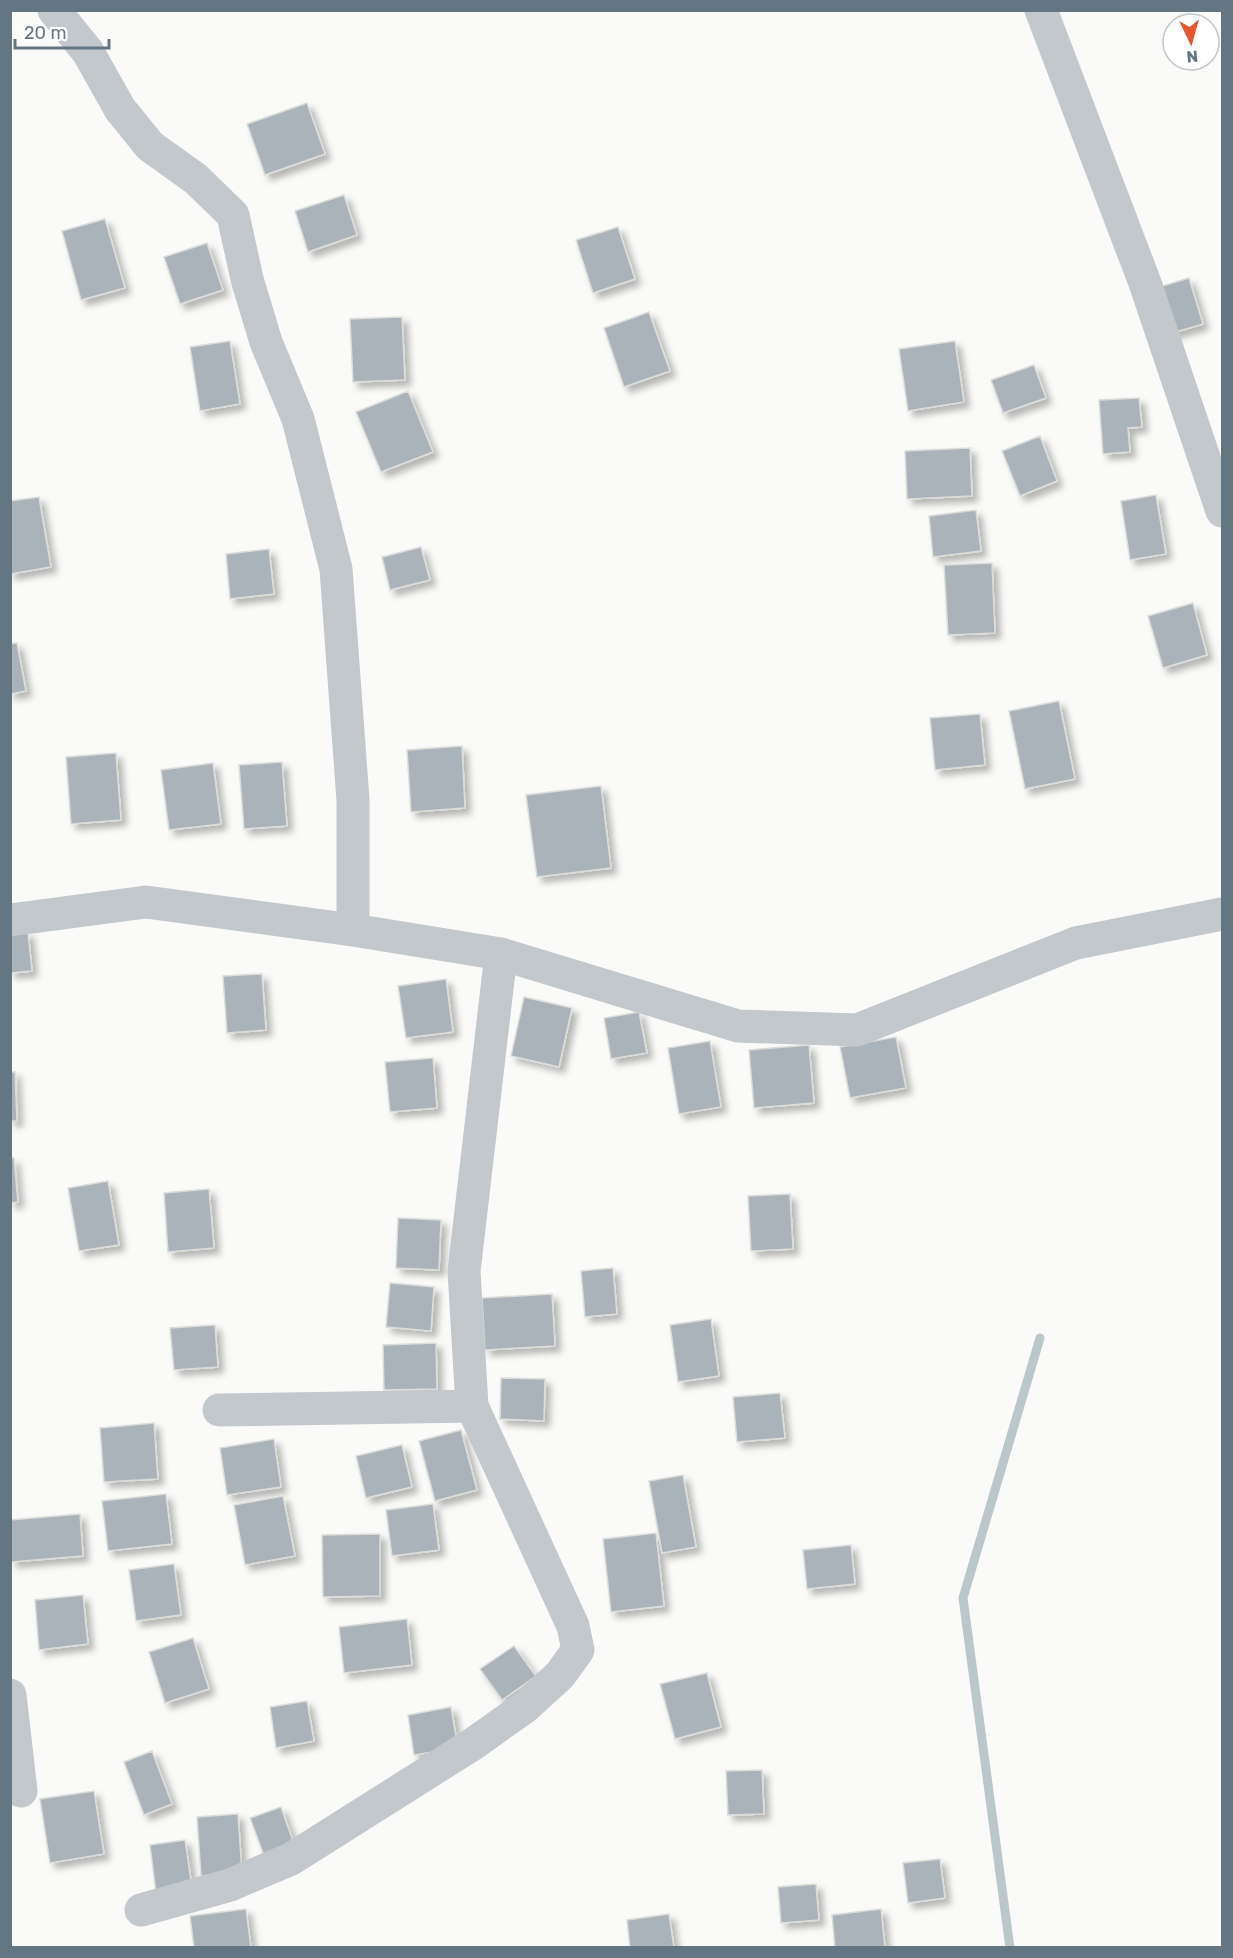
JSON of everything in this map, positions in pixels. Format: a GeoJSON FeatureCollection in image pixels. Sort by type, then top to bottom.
{"type":"FeatureCollection","features":[{"type":"Feature","properties":{"kind":"street"},"geometry":{"type":"LineString","coordinates":[[54,10],[88,52],[120,109],[150,146],[196,179],[233,215],[247,279],[266,342],[298,419],[336,569],[353,800],[353,930]]}},
{"type":"Feature","properties":{"kind":"street"},"geometry":{"type":"LineString","coordinates":[[1041,10],[1145,283],[1222,511]]}},
{"type":"Feature","properties":{"kind":"street"},"geometry":{"type":"LineString","coordinates":[[10,920],[146,902],[353,930],[501,954],[738,1026],[857,1029],[1076,943],[1222,915]]}},
{"type":"Feature","properties":{"kind":"street"},"geometry":{"type":"LineString","coordinates":[[141,1910],[230,1885],[291,1859],[482,1738],[525,1707],[560,1675],[578,1650],[573,1626],[472,1406],[464,1271],[501,954]]}},
{"type":"Feature","properties":{"kind":"street"},"geometry":{"type":"LineString","coordinates":[[219,1410],[472,1406]]}},
{"type":"Feature","properties":{"kind":"street"},"geometry":{"type":"LineString","coordinates":[[10,1695],[21,1791]]}},
{"type":"Feature","properties":{"kind":"building"},"geometry":{"type":"Polygon","coordinates":[[[307,103],[325,154],[265,175],[247,124],[307,103]]]}},
{"type":"Feature","properties":{"kind":"building"},"geometry":{"type":"Polygon","coordinates":[[[344,195],[357,235],[308,252],[295,211],[344,195]]]}},
{"type":"Feature","properties":{"kind":"building"},"geometry":{"type":"Polygon","coordinates":[[[105,219],[125,288],[81,300],[62,231],[105,219]]]}},
{"type":"Feature","properties":{"kind":"building"},"geometry":{"type":"Polygon","coordinates":[[[618,227],[635,279],[593,293],[576,240],[618,227]]]}},
{"type":"Feature","properties":{"kind":"building"},"geometry":{"type":"Polygon","coordinates":[[[207,243],[223,290],[180,304],[164,257],[207,243]]]}},
{"type":"Feature","properties":{"kind":"building"},"geometry":{"type":"Polygon","coordinates":[[[1189,278],[1203,324],[1169,334],[1156,288],[1189,278]]]}},
{"type":"Feature","properties":{"kind":"building"},"geometry":{"type":"Polygon","coordinates":[[[649,312],[670,371],[624,387],[604,328],[649,312]]]}},
{"type":"Feature","properties":{"kind":"building"},"geometry":{"type":"Polygon","coordinates":[[[402,317],[405,380],[353,382],[350,319],[402,317]]]}},
{"type":"Feature","properties":{"kind":"building"},"geometry":{"type":"Polygon","coordinates":[[[230,341],[240,404],[200,411],[190,347],[230,341]]]}},
{"type":"Feature","properties":{"kind":"building"},"geometry":{"type":"Polygon","coordinates":[[[955,341],[964,402],[908,411],[899,349],[955,341]]]}},
{"type":"Feature","properties":{"kind":"building"},"geometry":{"type":"Polygon","coordinates":[[[1034,365],[1046,398],[1003,413],[991,380],[1034,365]]]}},
{"type":"Feature","properties":{"kind":"building"},"geometry":{"type":"Polygon","coordinates":[[[408,391],[433,452],[381,472],[356,412],[408,391]]]}},
{"type":"Feature","properties":{"kind":"building"},"geometry":{"type":"Polygon","coordinates":[[[1139,398],[1142,427],[1128,428],[1130,452],[1103,454],[1099,400],[1139,398]]]}},
{"type":"Feature","properties":{"kind":"building"},"geometry":{"type":"Polygon","coordinates":[[[1040,436],[1057,481],[1020,496],[1002,451],[1040,436]]]}},
{"type":"Feature","properties":{"kind":"building"},"geometry":{"type":"Polygon","coordinates":[[[970,448],[972,496],[907,499],[905,451],[970,448]]]}},
{"type":"Feature","properties":{"kind":"building"},"geometry":{"type":"Polygon","coordinates":[[[1156,495],[1166,554],[1130,560],[1121,501],[1156,495]]]}},
{"type":"Feature","properties":{"kind":"building"},"geometry":{"type":"Polygon","coordinates":[[[39,497],[51,567],[10,574],[10,501],[39,497]]]}},
{"type":"Feature","properties":{"kind":"building"},"geometry":{"type":"Polygon","coordinates":[[[976,510],[981,551],[933,557],[929,516],[976,510]]]}},
{"type":"Feature","properties":{"kind":"building"},"geometry":{"type":"Polygon","coordinates":[[[421,547],[430,580],[390,590],[382,557],[421,547]]]}},
{"type":"Feature","properties":{"kind":"building"},"geometry":{"type":"Polygon","coordinates":[[[269,549],[274,594],[230,599],[226,554],[269,549]]]}},
{"type":"Feature","properties":{"kind":"building"},"geometry":{"type":"Polygon","coordinates":[[[992,563],[995,633],[948,635],[944,565],[992,563]]]}},
{"type":"Feature","properties":{"kind":"building"},"geometry":{"type":"Polygon","coordinates":[[[1193,603],[1207,655],[1163,668],[1148,616],[1193,603]]]}},
{"type":"Feature","properties":{"kind":"building"},"geometry":{"type":"Polygon","coordinates":[[[17,643],[26,691],[10,694],[10,644],[17,643]]]}},
{"type":"Feature","properties":{"kind":"building"},"geometry":{"type":"Polygon","coordinates":[[[1059,701],[1075,779],[1025,789],[1009,711],[1059,701]]]}},
{"type":"Feature","properties":{"kind":"building"},"geometry":{"type":"Polygon","coordinates":[[[980,714],[985,765],[935,770],[930,718],[980,714]]]}},
{"type":"Feature","properties":{"kind":"building"},"geometry":{"type":"Polygon","coordinates":[[[462,746],[465,808],[411,812],[407,750],[462,746]]]}},
{"type":"Feature","properties":{"kind":"building"},"geometry":{"type":"Polygon","coordinates":[[[116,753],[121,820],[71,824],[66,757],[116,753]]]}},
{"type":"Feature","properties":{"kind":"building"},"geometry":{"type":"Polygon","coordinates":[[[282,762],[287,826],[244,829],[239,765],[282,762]]]}},
{"type":"Feature","properties":{"kind":"building"},"geometry":{"type":"Polygon","coordinates":[[[213,763],[221,824],[169,830],[161,770],[213,763]]]}},
{"type":"Feature","properties":{"kind":"building"},"geometry":{"type":"Polygon","coordinates":[[[601,786],[611,868],[537,877],[526,795],[601,786]]]}},
{"type":"Feature","properties":{"kind":"building"},"geometry":{"type":"Polygon","coordinates":[[[28,932],[32,971],[10,973],[10,934],[28,932]]]}},
{"type":"Feature","properties":{"kind":"building"},"geometry":{"type":"Polygon","coordinates":[[[262,974],[266,1030],[227,1033],[223,976],[262,974]]]}},
{"type":"Feature","properties":{"kind":"building"},"geometry":{"type":"Polygon","coordinates":[[[446,979],[453,1032],[406,1038],[398,986],[446,979]]]}},
{"type":"Feature","properties":{"kind":"building"},"geometry":{"type":"Polygon","coordinates":[[[524,997],[572,1008],[559,1067],[511,1056],[524,997]]]}},
{"type":"Feature","properties":{"kind":"building"},"geometry":{"type":"Polygon","coordinates":[[[639,1012],[647,1053],[611,1059],[604,1018],[639,1012]]]}},
{"type":"Feature","properties":{"kind":"building"},"geometry":{"type":"Polygon","coordinates":[[[896,1037],[906,1088],[850,1098],[840,1047],[896,1037]]]}},
{"type":"Feature","properties":{"kind":"building"},"geometry":{"type":"Polygon","coordinates":[[[710,1041],[721,1107],[679,1114],[668,1048],[710,1041]]]}},
{"type":"Feature","properties":{"kind":"building"},"geometry":{"type":"Polygon","coordinates":[[[809,1045],[814,1103],[754,1108],[749,1050],[809,1045]]]}},
{"type":"Feature","properties":{"kind":"building"},"geometry":{"type":"Polygon","coordinates":[[[433,1058],[437,1108],[390,1112],[385,1062],[433,1058]]]}},
{"type":"Feature","properties":{"kind":"building"},"geometry":{"type":"Polygon","coordinates":[[[10,1072],[15,1072],[17,1121],[10,1121],[10,1072]]]}},
{"type":"Feature","properties":{"kind":"building"},"geometry":{"type":"Polygon","coordinates":[[[10,1158],[14,1158],[18,1202],[10,1203],[10,1158]]]}},
{"type":"Feature","properties":{"kind":"building"},"geometry":{"type":"Polygon","coordinates":[[[108,1181],[119,1245],[79,1251],[68,1188],[108,1181]]]}},
{"type":"Feature","properties":{"kind":"building"},"geometry":{"type":"Polygon","coordinates":[[[209,1189],[214,1248],[168,1252],[164,1193],[209,1189]]]}},
{"type":"Feature","properties":{"kind":"building"},"geometry":{"type":"Polygon","coordinates":[[[790,1194],[793,1249],[751,1251],[748,1196],[790,1194]]]}},
{"type":"Feature","properties":{"kind":"building"},"geometry":{"type":"Polygon","coordinates":[[[398,1218],[441,1220],[439,1270],[396,1268],[398,1218]]]}},
{"type":"Feature","properties":{"kind":"building"},"geometry":{"type":"Polygon","coordinates":[[[613,1268],[617,1314],[585,1317],[581,1271],[613,1268]]]}},
{"type":"Feature","properties":{"kind":"building"},"geometry":{"type":"Polygon","coordinates":[[[390,1283],[434,1287],[431,1331],[386,1327],[390,1283]]]}},
{"type":"Feature","properties":{"kind":"building"},"geometry":{"type":"Polygon","coordinates":[[[552,1294],[555,1346],[485,1350],[482,1298],[552,1294]]]}},
{"type":"Feature","properties":{"kind":"building"},"geometry":{"type":"Polygon","coordinates":[[[711,1319],[719,1376],[678,1382],[670,1325],[711,1319]]]}},
{"type":"Feature","properties":{"kind":"building"},"geometry":{"type":"Polygon","coordinates":[[[215,1325],[218,1367],[174,1370],[170,1328],[215,1325]]]}},
{"type":"Feature","properties":{"kind":"building"},"geometry":{"type":"Polygon","coordinates":[[[436,1343],[437,1389],[384,1390],[383,1345],[436,1343]]]}},
{"type":"Feature","properties":{"kind":"building"},"geometry":{"type":"Polygon","coordinates":[[[501,1378],[545,1379],[544,1421],[500,1419],[501,1378]]]}},
{"type":"Feature","properties":{"kind":"building"},"geometry":{"type":"Polygon","coordinates":[[[780,1393],[785,1438],[737,1442],[733,1397],[780,1393]]]}},
{"type":"Feature","properties":{"kind":"building"},"geometry":{"type":"Polygon","coordinates":[[[154,1423],[158,1479],[104,1482],[100,1428],[154,1423]]]}},
{"type":"Feature","properties":{"kind":"building"},"geometry":{"type":"Polygon","coordinates":[[[461,1430],[477,1490],[435,1501],[419,1441],[461,1430]]]}},
{"type":"Feature","properties":{"kind":"building"},"geometry":{"type":"Polygon","coordinates":[[[274,1439],[281,1487],[227,1495],[220,1448],[274,1439]]]}},
{"type":"Feature","properties":{"kind":"building"},"geometry":{"type":"Polygon","coordinates":[[[402,1445],[412,1487],[366,1498],[356,1456],[402,1445]]]}},
{"type":"Feature","properties":{"kind":"building"},"geometry":{"type":"Polygon","coordinates":[[[683,1475],[696,1547],[662,1553],[649,1481],[683,1475]]]}},
{"type":"Feature","properties":{"kind":"building"},"geometry":{"type":"Polygon","coordinates":[[[166,1494],[172,1544],[108,1551],[102,1501],[166,1494]]]}},
{"type":"Feature","properties":{"kind":"building"},"geometry":{"type":"Polygon","coordinates":[[[283,1496],[295,1556],[245,1565],[234,1505],[283,1496]]]}},
{"type":"Feature","properties":{"kind":"building"},"geometry":{"type":"Polygon","coordinates":[[[433,1504],[439,1550],[392,1556],[386,1510],[433,1504]]]}},
{"type":"Feature","properties":{"kind":"building"},"geometry":{"type":"Polygon","coordinates":[[[80,1514],[83,1556],[11,1562],[10,1520],[80,1514]]]}},
{"type":"Feature","properties":{"kind":"building"},"geometry":{"type":"Polygon","coordinates":[[[656,1533],[664,1606],[611,1612],[603,1539],[656,1533]]]}},
{"type":"Feature","properties":{"kind":"building"},"geometry":{"type":"Polygon","coordinates":[[[380,1534],[380,1596],[323,1597],[322,1535],[380,1534]]]}},
{"type":"Feature","properties":{"kind":"building"},"geometry":{"type":"Polygon","coordinates":[[[851,1545],[855,1584],[807,1589],[803,1550],[851,1545]]]}},
{"type":"Feature","properties":{"kind":"building"},"geometry":{"type":"Polygon","coordinates":[[[174,1564],[181,1615],[136,1621],[129,1570],[174,1564]]]}},
{"type":"Feature","properties":{"kind":"building"},"geometry":{"type":"Polygon","coordinates":[[[83,1595],[88,1644],[39,1650],[35,1600],[83,1595]]]}},
{"type":"Feature","properties":{"kind":"building"},"geometry":{"type":"Polygon","coordinates":[[[407,1619],[412,1665],[344,1673],[339,1627],[407,1619]]]}},
{"type":"Feature","properties":{"kind":"building"},"geometry":{"type":"Polygon","coordinates":[[[193,1638],[209,1689],[165,1703],[149,1652],[193,1638]]]}},
{"type":"Feature","properties":{"kind":"building"},"geometry":{"type":"Polygon","coordinates":[[[514,1646],[536,1676],[502,1700],[480,1669],[514,1646]]]}},
{"type":"Feature","properties":{"kind":"building"},"geometry":{"type":"Polygon","coordinates":[[[707,1673],[721,1727],[675,1739],[660,1684],[707,1673]]]}},
{"type":"Feature","properties":{"kind":"building"},"geometry":{"type":"Polygon","coordinates":[[[307,1701],[314,1741],[276,1748],[270,1707],[307,1701]]]}},
{"type":"Feature","properties":{"kind":"building"},"geometry":{"type":"Polygon","coordinates":[[[451,1707],[458,1748],[414,1755],[408,1715],[451,1707]]]}},
{"type":"Feature","properties":{"kind":"building"},"geometry":{"type":"Polygon","coordinates":[[[152,1751],[172,1804],[144,1815],[124,1762],[152,1751]]]}},
{"type":"Feature","properties":{"kind":"building"},"geometry":{"type":"Polygon","coordinates":[[[762,1770],[764,1814],[728,1815],[726,1771],[762,1770]]]}},
{"type":"Feature","properties":{"kind":"building"},"geometry":{"type":"Polygon","coordinates":[[[94,1791],[104,1854],[50,1863],[40,1799],[94,1791]]]}},
{"type":"Feature","properties":{"kind":"building"},"geometry":{"type":"Polygon","coordinates":[[[281,1807],[295,1847],[265,1858],[250,1818],[281,1807]]]}},
{"type":"Feature","properties":{"kind":"building"},"geometry":{"type":"Polygon","coordinates":[[[238,1814],[242,1873],[201,1876],[197,1817],[238,1814]]]}},
{"type":"Feature","properties":{"kind":"building"},"geometry":{"type":"Polygon","coordinates":[[[185,1840],[192,1887],[156,1893],[150,1845],[185,1840]]]}},
{"type":"Feature","properties":{"kind":"building"},"geometry":{"type":"Polygon","coordinates":[[[940,1859],[945,1898],[908,1903],[903,1863],[940,1859]]]}},
{"type":"Feature","properties":{"kind":"building"},"geometry":{"type":"Polygon","coordinates":[[[816,1884],[819,1920],[781,1923],[778,1887],[816,1884]]]}},
{"type":"Feature","properties":{"kind":"building"},"geometry":{"type":"Polygon","coordinates":[[[246,1909],[251,1948],[194,1948],[190,1916],[246,1909]]]}},
{"type":"Feature","properties":{"kind":"building"},"geometry":{"type":"Polygon","coordinates":[[[881,1909],[885,1948],[835,1948],[832,1915],[881,1909]]]}},
{"type":"Feature","properties":{"kind":"building"},"geometry":{"type":"Polygon","coordinates":[[[669,1914],[674,1948],[630,1948],[627,1920],[669,1914]]]}},
{"type":"Feature","properties":{"kind":"waterway"},"geometry":{"type":"LineString","coordinates":[[1010,1948],[963,1598],[1040,1338]]}}]}
